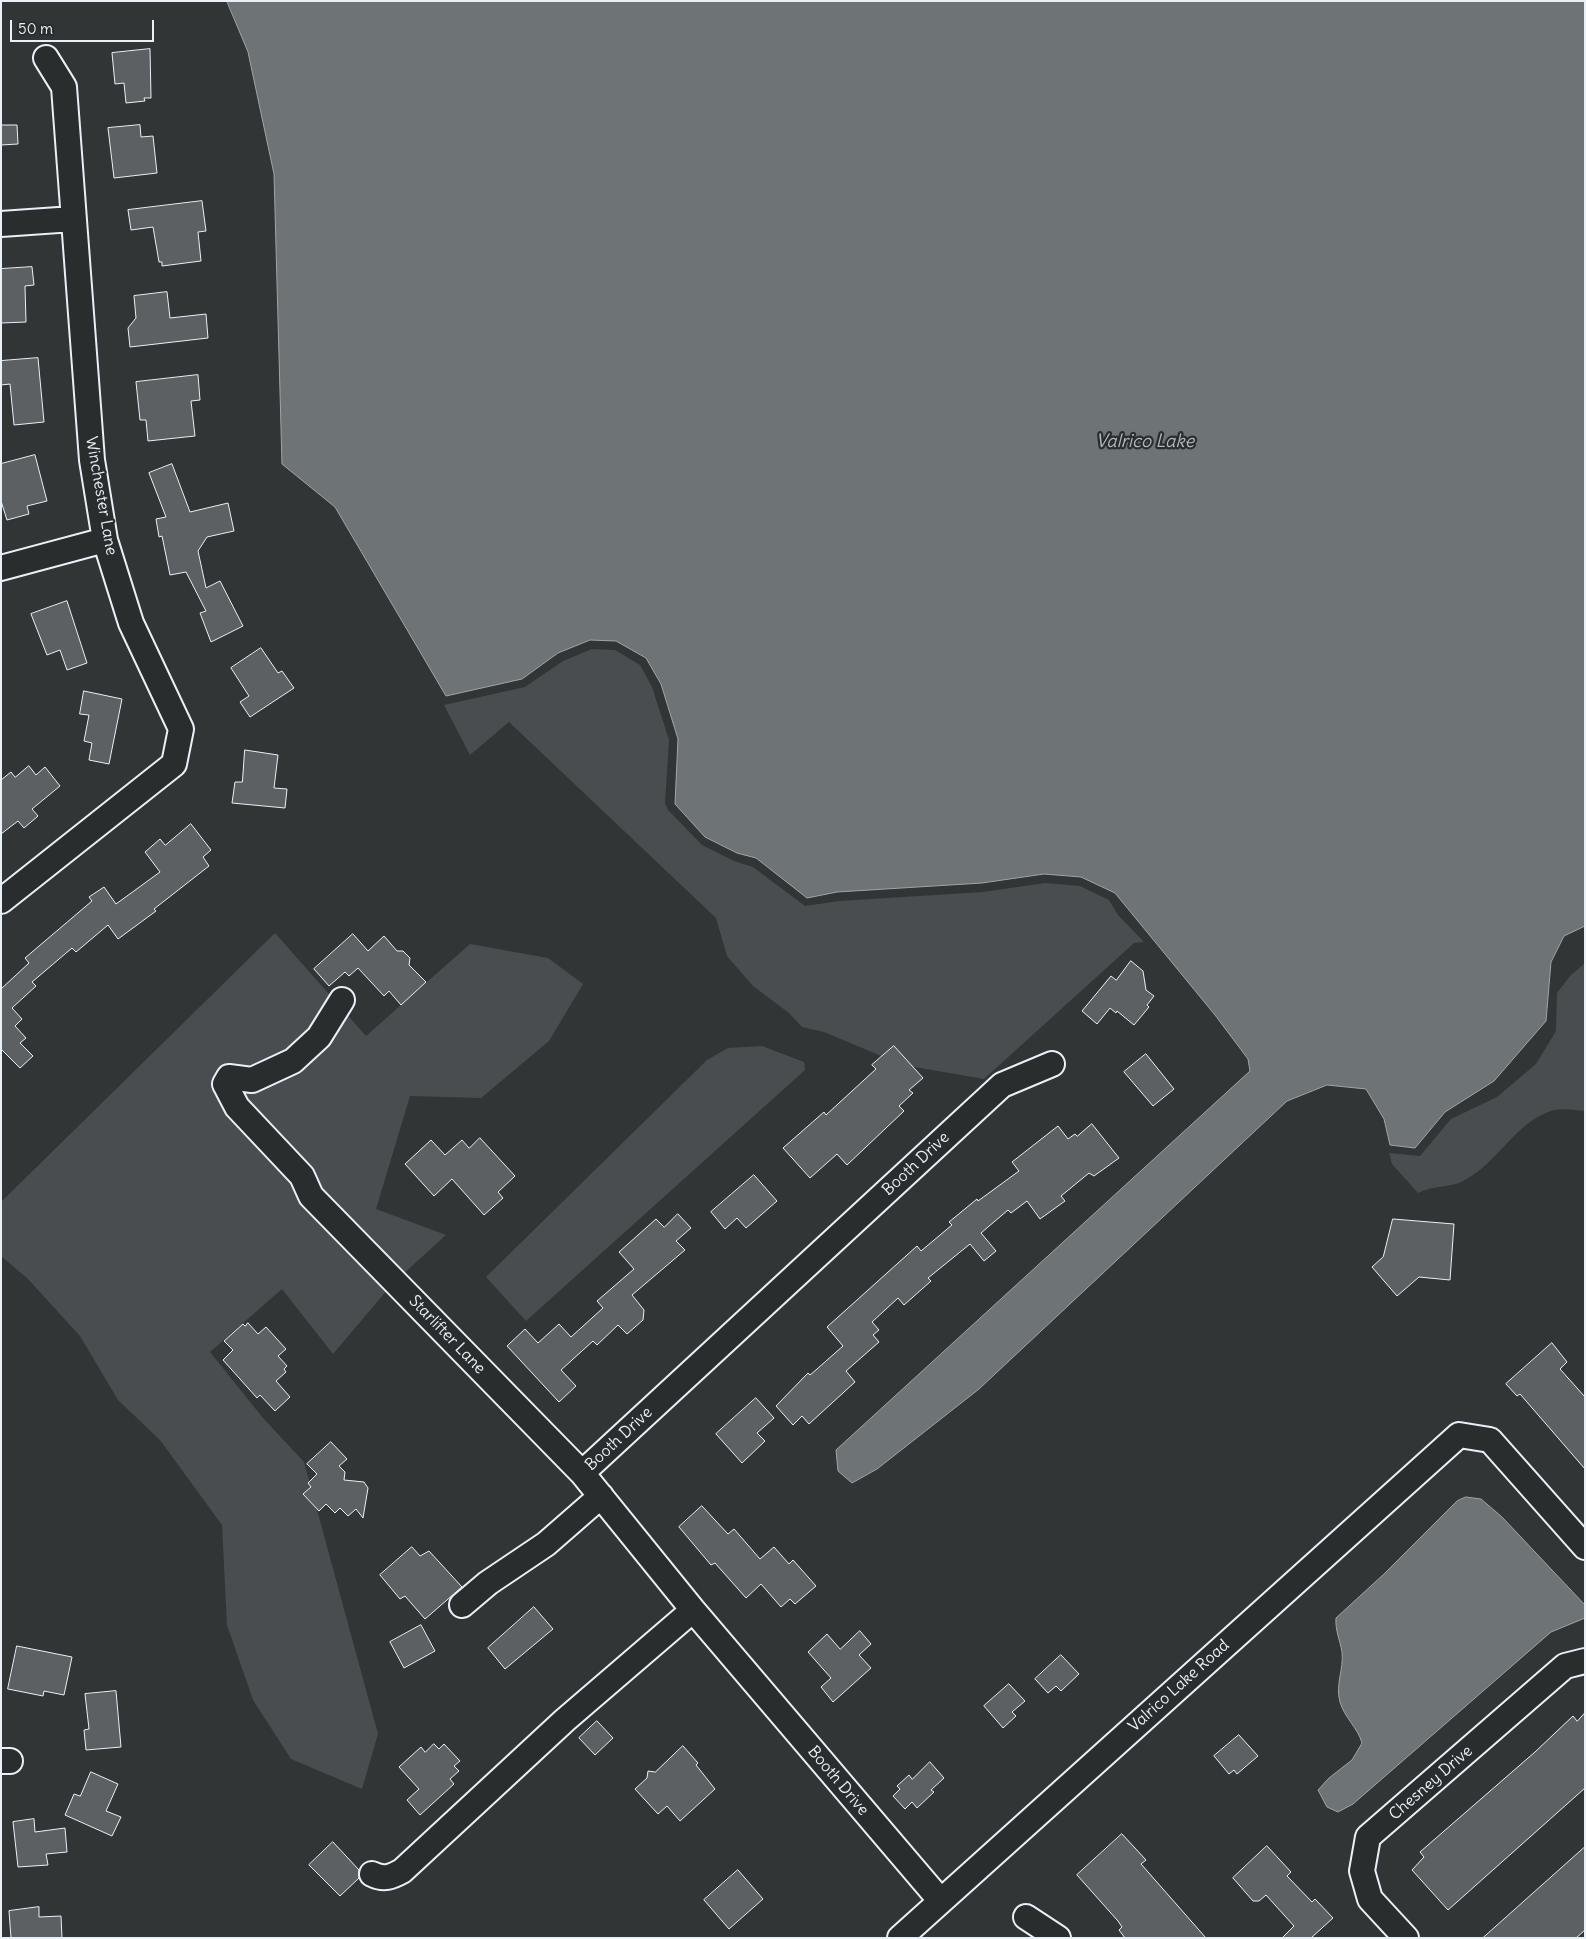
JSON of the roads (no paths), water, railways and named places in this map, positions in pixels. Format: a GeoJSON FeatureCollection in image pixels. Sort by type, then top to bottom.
{"type":"FeatureCollection","features":[{"type":"Feature","properties":{"kind":"street","name":"Winchester Lane"},"geometry":{"type":"LineString","coordinates":[[1,902],[174,764],[181,730],[131,623],[105,540],[92,460],[64,87],[46,58]]}},
{"type":"Feature","properties":{"kind":"street"},"geometry":{"type":"LineString","coordinates":[[1,224],[73,219]]}},
{"type":"Feature","properties":{"kind":"street"},"geometry":{"type":"LineString","coordinates":[[1,568],[105,540]]}},
{"type":"Feature","properties":{"kind":"street","name":"Starlifter Lane"},"geometry":{"type":"LineString","coordinates":[[342,1000],[319,1037],[293,1061],[252,1080],[229,1077],[225,1084],[238,1108],[302,1176],[311,1196],[582,1473]]}},
{"type":"Feature","properties":{"kind":"street","name":"Booth Drive"},"geometry":{"type":"LineString","coordinates":[[940,1900],[693,1610],[582,1473],[1002,1085],[1052,1064]]}},
{"type":"Feature","properties":{"kind":"street","name":"Valrico Lake Road"},"geometry":{"type":"LineString","coordinates":[[900,1938],[1459,1435],[1490,1440],[1585,1547]]}},
{"type":"Feature","properties":{"kind":"street"},"geometry":{"type":"LineString","coordinates":[[462,1605],[488,1583],[546,1544],[601,1496]]}},
{"type":"Feature","properties":{"kind":"street"},"geometry":{"type":"LineString","coordinates":[[372,1874],[380,1878],[391,1878],[402,1871],[564,1720],[693,1610]]}},
{"type":"Feature","properties":{"kind":"street","name":"Chesney Drive"},"geometry":{"type":"LineString","coordinates":[[1406,1938],[1370,1899],[1362,1871],[1368,1837],[1565,1666],[1585,1661]]}},
{"type":"Feature","properties":{"kind":"street"},"geometry":{"type":"LineString","coordinates":[[1026,1918],[1058,1938]]}},
{"type":"Feature","properties":{"kind":"water","name":"Valrico Lake"},"geometry":{"type":"Polygon","coordinates":[[[227,1],[1585,1],[1585,926],[1564,936],[1551,962],[1546,1021],[1494,1081],[1445,1112],[1415,1148],[1390,1145],[1384,1119],[1366,1089],[1327,1085],[1287,1101],[979,1389],[877,1469],[852,1483],[838,1471],[836,1450],[1250,1071],[1248,1059],[1215,1015],[1115,893],[1081,877],[1044,874],[982,883],[837,892],[807,898],[756,858],[737,853],[705,837],[675,804],[678,739],[661,684],[646,658],[616,641],[590,640],[558,653],[522,679],[446,696],[335,507],[282,464],[274,174],[248,52],[227,1]]]}},
{"type":"Feature","properties":{"kind":"water"},"geometry":{"type":"Polygon","coordinates":[[[1466,1497],[1481,1499],[1502,1517],[1585,1605],[1585,1618],[1551,1632],[1353,1804],[1338,1812],[1327,1807],[1318,1790],[1329,1778],[1352,1760],[1362,1743],[1340,1702],[1338,1689],[1342,1652],[1336,1618],[1384,1574],[1457,1501],[1466,1497]]]}}]}
